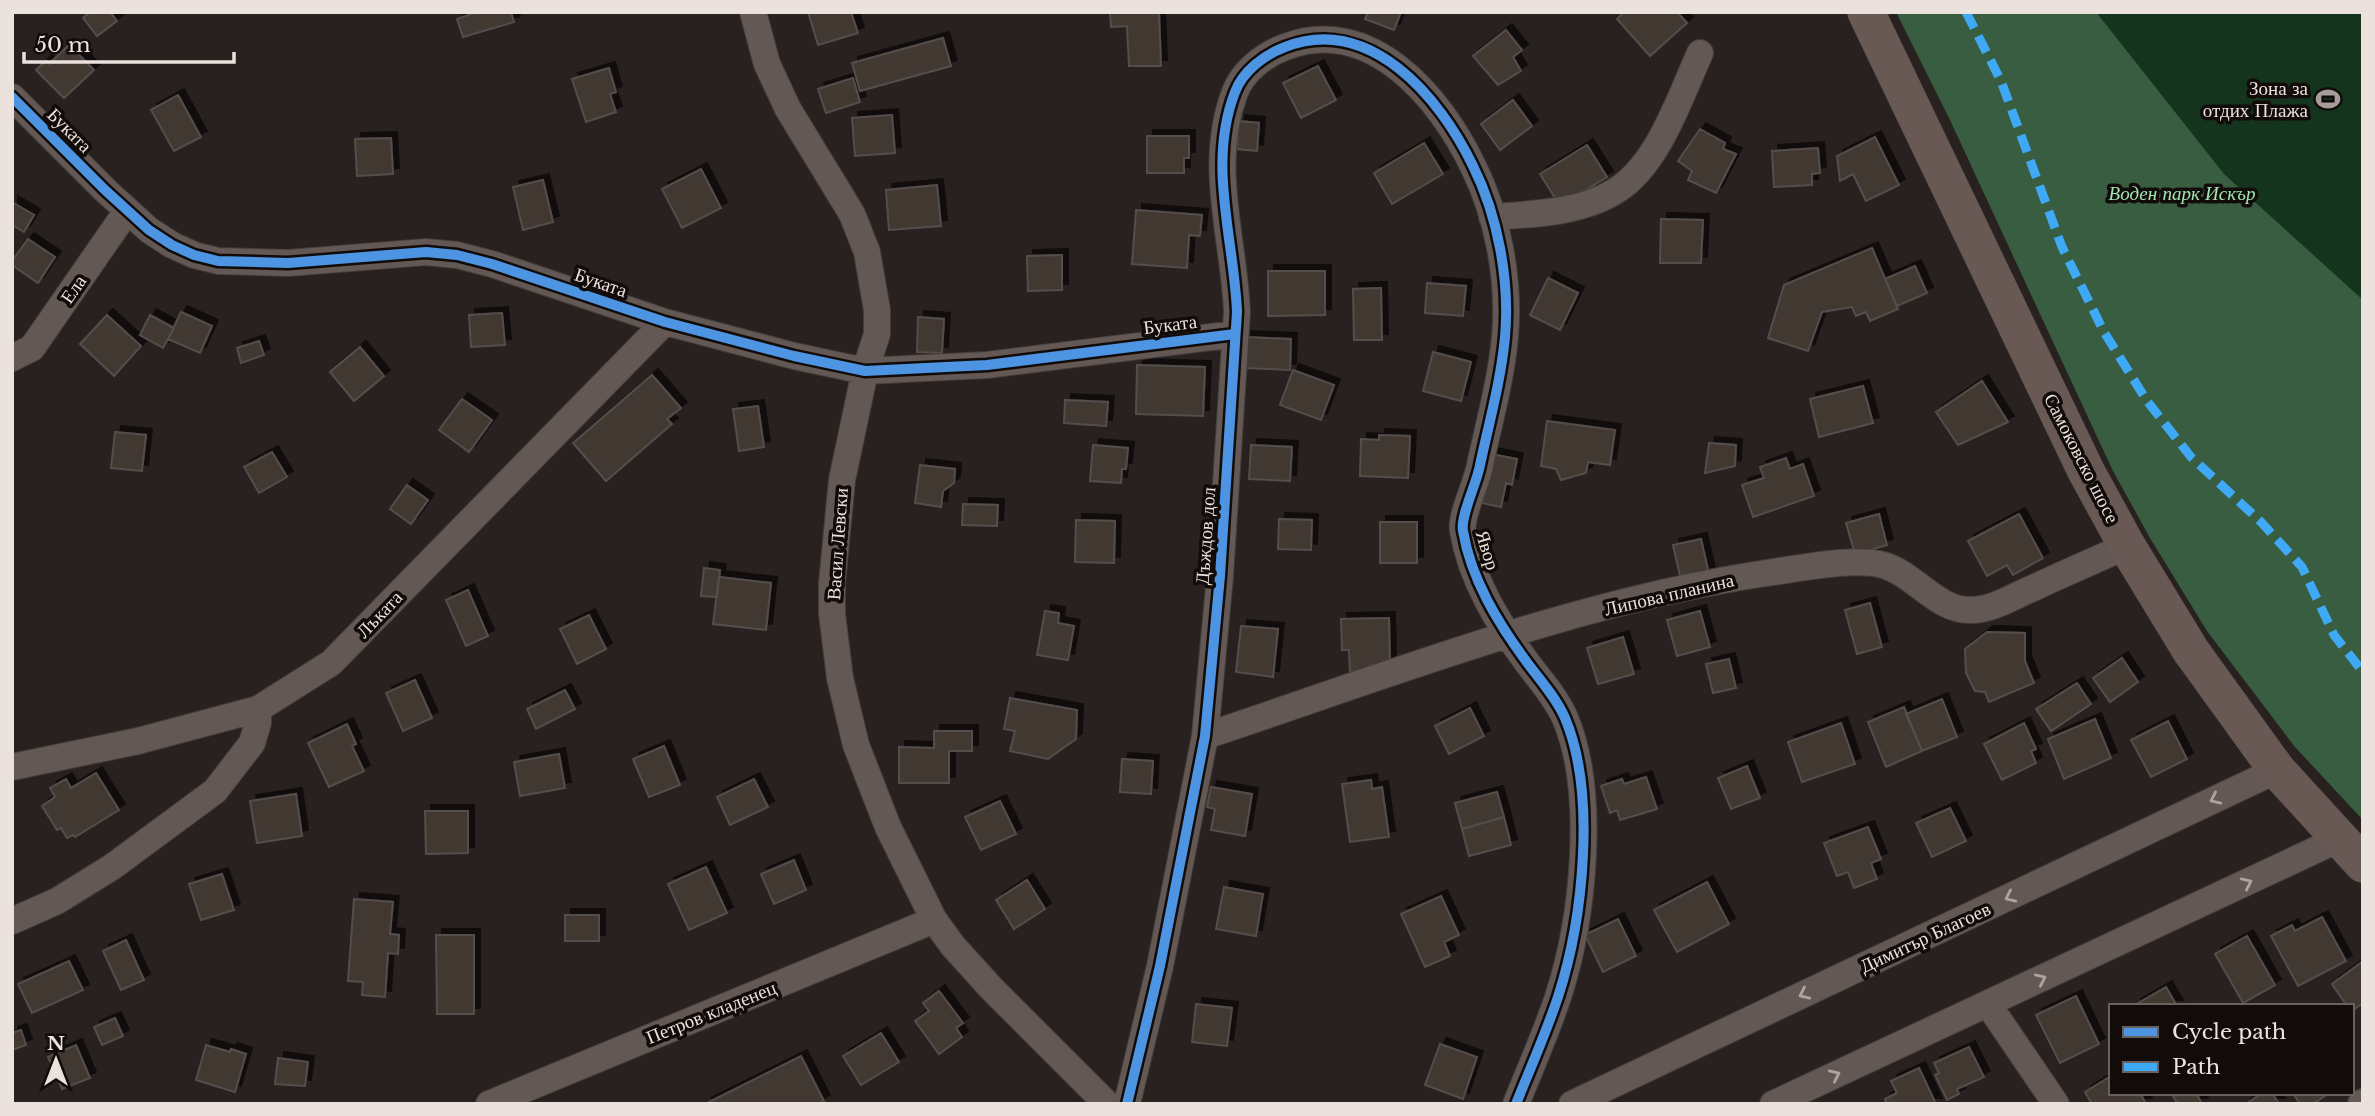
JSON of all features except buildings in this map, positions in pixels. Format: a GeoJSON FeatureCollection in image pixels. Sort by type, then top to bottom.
{"type":"FeatureCollection","features":[{"type":"Feature","properties":{"kind":"main road","name":"Самоковско шосе"},"geometry":{"type":"LineString","coordinates":[[1866,12],[2080,459],[2127,546],[2191,651],[2277,770],[2351,852]]}},
{"type":"Feature","properties":{"kind":"street","name":"Васил Левски"},"geometry":{"type":"LineString","coordinates":[[752,12],[767,64],[788,109],[852,214],[867,252],[877,310],[877,334],[865,371],[842,480],[832,583],[835,647],[847,712],[869,782],[910,874],[934,920],[953,946],[1107,1104]]}},
{"type":"Feature","properties":{"kind":"street","name":"Дъждов дол"},"geometry":{"type":"LineString","coordinates":[[1127,1104],[1160,966],[1205,736],[1220,576],[1236,334],[1236,285],[1225,221],[1222,169],[1226,124],[1237,87],[1255,66],[1278,49],[1306,41],[1342,42]]}},
{"type":"Feature","properties":{"kind":"street","name":"Явор"},"geometry":{"type":"LineString","coordinates":[[1342,42],[1390,60],[1421,89],[1446,120],[1473,166],[1492,217],[1502,266],[1506,333],[1478,477],[1462,525],[1487,600],[1565,717],[1583,797],[1584,831],[1571,944],[1558,996],[1516,1104]]}},
{"type":"Feature","properties":{"kind":"street"},"geometry":{"type":"LineString","coordinates":[[1492,217],[1532,214],[1576,206],[1619,189],[1655,147],[1700,53]]}},
{"type":"Feature","properties":{"kind":"street","name":"Буката"},"geometry":{"type":"LineString","coordinates":[[12,97],[149,230],[194,255],[218,261],[288,263],[426,252],[457,255],[492,264],[665,322],[794,356],[865,371],[987,365],[1236,334]]}},
{"type":"Feature","properties":{"kind":"street","name":"Ела"},"geometry":{"type":"LineString","coordinates":[[12,358],[32,348],[127,211]]}},
{"type":"Feature","properties":{"kind":"street","name":"Лъката"},"geometry":{"type":"LineString","coordinates":[[12,767],[138,741],[258,709],[331,663],[665,322]]}},
{"type":"Feature","properties":{"kind":"street","name":"Липова планина"},"geometry":{"type":"LineString","coordinates":[[1205,736],[1508,635],[1677,588],[1836,564],[1883,565],[1956,609],[1972,610],[2003,601],[2127,546]]}},
{"type":"Feature","properties":{"kind":"street"},"geometry":{"type":"LineString","coordinates":[[12,921],[57,901],[112,867],[215,791],[252,743],[258,723],[258,709]]}},
{"type":"Feature","properties":{"kind":"street","name":"Димитър Благоев"},"geometry":{"type":"LineString","coordinates":[[1572,1104],[2277,770]]}},
{"type":"Feature","properties":{"kind":"street"},"geometry":{"type":"LineString","coordinates":[[1773,1104],[1988,1004],[2351,852]]}},
{"type":"Feature","properties":{"kind":"street","name":"Петров кладенец"},"geometry":{"type":"LineString","coordinates":[[489,1104],[934,920]]}},
{"type":"Feature","properties":{"kind":"street"},"geometry":{"type":"LineString","coordinates":[[1988,1004],[2056,1104]]}},
{"type":"Feature","properties":{"kind":"green space","name":"Воден парк Искър"},"geometry":{"type":"Polygon","coordinates":[[[1896,12],[2363,12],[2363,820],[2295,747],[2207,631],[2150,538],[2113,471],[1949,118],[1896,12]]]}},
{"type":"Feature","properties":{"kind":"green space","name":"Воден парк Искър"},"geometry":{"type":"Polygon","coordinates":[[[1896,12],[2096,12],[2224,174],[2363,300],[2363,820],[2295,747],[2207,631],[2150,538],[2113,471],[1949,118],[1896,12]]]}},
{"type":"Feature","properties":{"kind":"marked path"},"geometry":{"type":"LineString","coordinates":[[1966,12],[2001,81],[2062,247],[2104,332],[2147,401],[2191,457],[2261,522],[2302,567],[2334,635],[2363,672]]}},
{"type":"Feature","properties":{"kind":"cycle path"},"geometry":{"type":"LineString","coordinates":[[1127,1104],[1160,966],[1205,736],[1220,576],[1237,312],[1224,202],[1223,147],[1227,119],[1239,84],[1255,65],[1269,54],[1285,47],[1316,40],[1346,42],[1373,52],[1398,68],[1421,89],[1442,114],[1473,166],[1489,206],[1500,249],[1506,294],[1503,353],[1463,531],[1472,566],[1487,600],[1565,718],[1575,749],[1581,783],[1583,819],[1580,895],[1567,966],[1558,997],[1516,1104]]}},
{"type":"Feature","properties":{"kind":"cycle path"},"geometry":{"type":"LineString","coordinates":[[12,97],[149,230],[194,255],[218,261],[288,263],[426,252],[457,255],[492,264],[665,322],[794,356],[865,371],[987,365],[1235,334]]}},
{"type":"Feature","properties":{"kind":"place","name":"Зона за отдих Плажа"},"geometry":{"type":"Point","coordinates":[2328,99]}}]}
